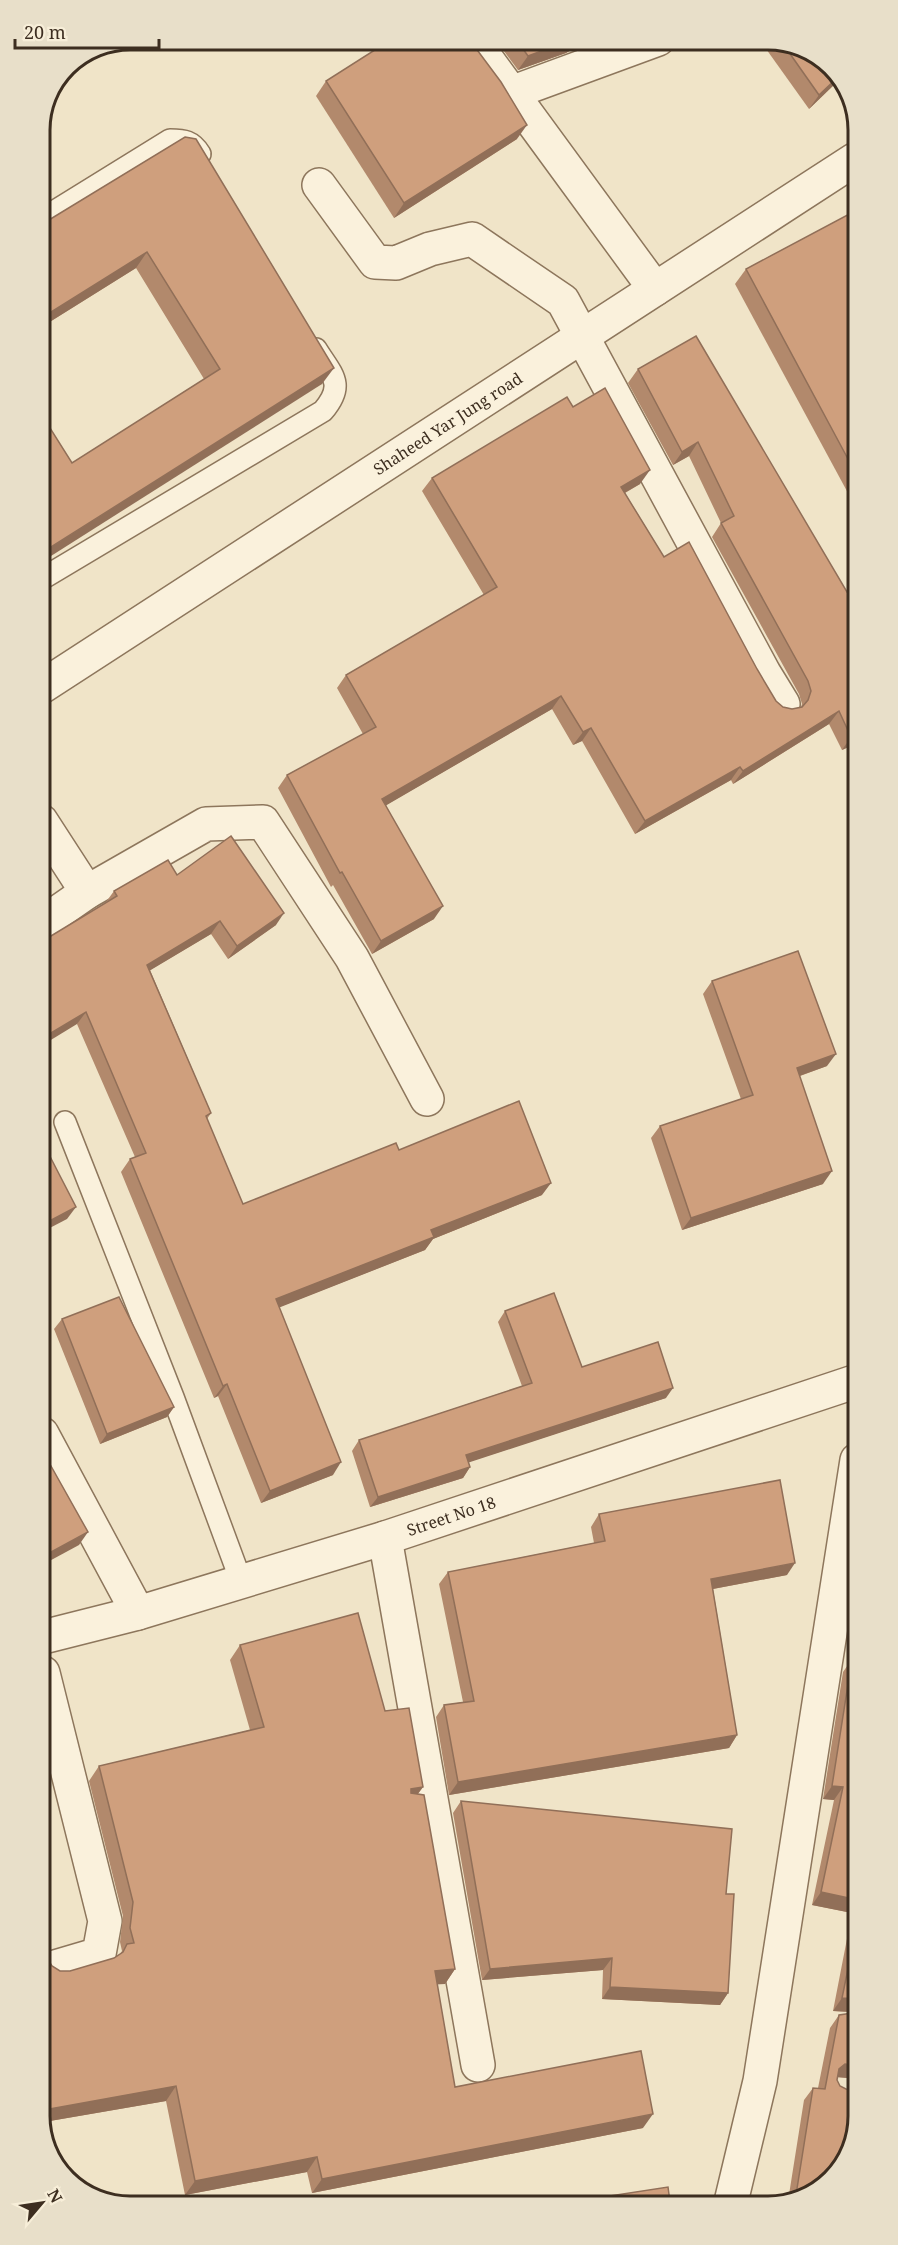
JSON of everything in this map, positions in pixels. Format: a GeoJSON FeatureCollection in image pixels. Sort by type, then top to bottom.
{"type":"FeatureCollection","features":[{"type":"Feature","properties":{"kind":"street"},"geometry":{"type":"LineString","coordinates":[[480,50],[656,289]]}},
{"type":"Feature","properties":{"kind":"street"},"geometry":{"type":"LineString","coordinates":[[511,93],[628,50]]}},
{"type":"Feature","properties":{"kind":"street","name":"Shaheed Yar Jung road"},"geometry":{"type":"LineString","coordinates":[[50,682],[848,164]]}},
{"type":"Feature","properties":{"kind":"street"},"geometry":{"type":"LineString","coordinates":[[319,185],[375,262],[396,263],[429,249],[472,239],[562,301],[783,704]]}},
{"type":"Feature","properties":{"kind":"street"},"geometry":{"type":"LineString","coordinates":[[50,918],[87,892],[207,824],[263,822],[352,958],[427,1099]]}},
{"type":"Feature","properties":{"kind":"street"},"geometry":{"type":"LineString","coordinates":[[50,835],[87,892]]}},
{"type":"Feature","properties":{"kind":"street","name":"Street No 18"},"geometry":{"type":"LineString","coordinates":[[50,1635],[138,1613],[385,1538],[848,1384]]}},
{"type":"Feature","properties":{"kind":"street"},"geometry":{"type":"LineString","coordinates":[[50,1449],[138,1613]]}},
{"type":"Feature","properties":{"kind":"street"},"geometry":{"type":"LineString","coordinates":[[732,2196],[760,2081],[848,1518]]}},
{"type":"Feature","properties":{"kind":"street"},"geometry":{"type":"LineString","coordinates":[[385,1538],[478,2065]]}},
{"type":"Feature","properties":{"kind":"street"},"geometry":{"type":"LineString","coordinates":[[50,1701],[105,1922],[99,1954],[55,1967]]}},
{"type":"Feature","properties":{"kind":"lane"},"geometry":{"type":"LineString","coordinates":[[50,214],[170,140],[183,140],[194,145],[213,176]]}},
{"type":"Feature","properties":{"kind":"lane"},"geometry":{"type":"LineString","coordinates":[[50,574],[322,411],[334,398],[336,382],[305,330]]}},
{"type":"Feature","properties":{"kind":"lane"},"geometry":{"type":"LineString","coordinates":[[65,1122],[173,1397],[241,1581]]}},
{"type":"Feature","properties":{"kind":"building"},"geometry":{"type":"Polygon","coordinates":[[[375,50],[477,50],[501,82],[527,125],[404,203],[326,81],[375,50]]]}},
{"type":"Feature","properties":{"kind":"building"},"geometry":{"type":"Polygon","coordinates":[[[524,50],[544,50],[528,56],[524,50]]]}},
{"type":"Feature","properties":{"kind":"building"},"geometry":{"type":"Polygon","coordinates":[[[789,52],[809,60],[832,81],[819,95],[789,52]]]}},
{"type":"Feature","properties":{"kind":"building"},"geometry":{"type":"Polygon","coordinates":[[[185,137],[196,139],[334,368],[50,548],[50,428],[72,463],[220,369],[147,252],[50,313],[50,219],[185,137]]]}},
{"type":"Feature","properties":{"kind":"building"},"geometry":{"type":"Polygon","coordinates":[[[848,215],[848,459],[746,269],[848,215]]]}},
{"type":"Feature","properties":{"kind":"building"},"geometry":{"type":"Polygon","coordinates":[[[696,336],[848,592],[848,730],[839,711],[743,771],[740,767],[645,821],[591,728],[583,732],[561,696],[382,799],[443,906],[381,941],[342,872],[340,873],[287,775],[376,727],[346,675],[497,587],[432,478],[567,397],[573,407],[605,388],[650,470],[621,487],[664,557],[689,542],[776,701],[783,707],[792,709],[802,707],[808,700],[811,691],[808,681],[721,523],[734,516],[698,442],[682,452],[638,369],[696,336]]]}},
{"type":"Feature","properties":{"kind":"building"},"geometry":{"type":"Polygon","coordinates":[[[231,836],[284,913],[237,946],[220,921],[147,965],[211,1113],[206,1116],[243,1204],[396,1143],[399,1150],[519,1101],[551,1183],[431,1230],[434,1237],[276,1299],[341,1462],[270,1491],[227,1384],[223,1386],[130,1159],[146,1153],[86,1012],[50,1034],[50,937],[117,896],[114,891],[168,860],[177,875],[231,836]]]}},
{"type":"Feature","properties":{"kind":"building"},"geometry":{"type":"Polygon","coordinates":[[[798,951],[836,1054],[797,1068],[832,1171],[691,1218],[660,1126],[753,1095],[712,981],[798,951]]]}},
{"type":"Feature","properties":{"kind":"building"},"geometry":{"type":"Polygon","coordinates":[[[50,1156],[76,1207],[50,1221],[50,1156]]]}},
{"type":"Feature","properties":{"kind":"building"},"geometry":{"type":"Polygon","coordinates":[[[554,1293],[582,1367],[658,1342],[673,1388],[466,1455],[470,1467],[378,1497],[359,1440],[532,1383],[505,1311],[554,1293]]]}},
{"type":"Feature","properties":{"kind":"building"},"geometry":{"type":"Polygon","coordinates":[[[119,1297],[174,1407],[107,1434],[62,1319],[119,1297]]]}},
{"type":"Feature","properties":{"kind":"building"},"geometry":{"type":"Polygon","coordinates":[[[50,1464],[88,1532],[50,1553],[50,1464]]]}},
{"type":"Feature","properties":{"kind":"building"},"geometry":{"type":"Polygon","coordinates":[[[780,1480],[795,1563],[711,1579],[737,1735],[458,1782],[444,1705],[474,1701],[448,1572],[605,1541],[599,1514],[780,1480]]]}},
{"type":"Feature","properties":{"kind":"building"},"geometry":{"type":"Polygon","coordinates":[[[358,1613],[385,1711],[409,1708],[423,1787],[411,1789],[411,1793],[424,1795],[455,1969],[435,1971],[455,2087],[641,2051],[653,2114],[322,2179],[317,2157],[195,2181],[176,2086],[50,2109],[50,1963],[60,1971],[70,1971],[114,1958],[123,1952],[127,1944],[134,1943],[130,1928],[133,1902],[99,1766],[264,1727],[240,1645],[358,1613]]]}},
{"type":"Feature","properties":{"kind":"building"},"geometry":{"type":"Polygon","coordinates":[[[848,1684],[848,1898],[821,1892],[843,1787],[832,1786],[848,1684]]]}},
{"type":"Feature","properties":{"kind":"building"},"geometry":{"type":"Polygon","coordinates":[[[461,1801],[732,1829],[726,1894],[734,1894],[728,1993],[610,1987],[612,1958],[490,1969],[461,1801]]]}},
{"type":"Feature","properties":{"kind":"building"},"geometry":{"type":"Polygon","coordinates":[[[848,1969],[848,1998],[842,1998],[848,1969]]]}},
{"type":"Feature","properties":{"kind":"building"},"geometry":{"type":"Polygon","coordinates":[[[848,2014],[848,2064],[839,2069],[837,2080],[840,2086],[848,2089],[847,2131],[838,2156],[813,2182],[797,2190],[813,2088],[825,2089],[839,2015],[848,2014]]]}},
{"type":"Feature","properties":{"kind":"building"},"geometry":{"type":"Polygon","coordinates":[[[668,2187],[669,2196],[611,2196],[668,2187]]]}}]}
